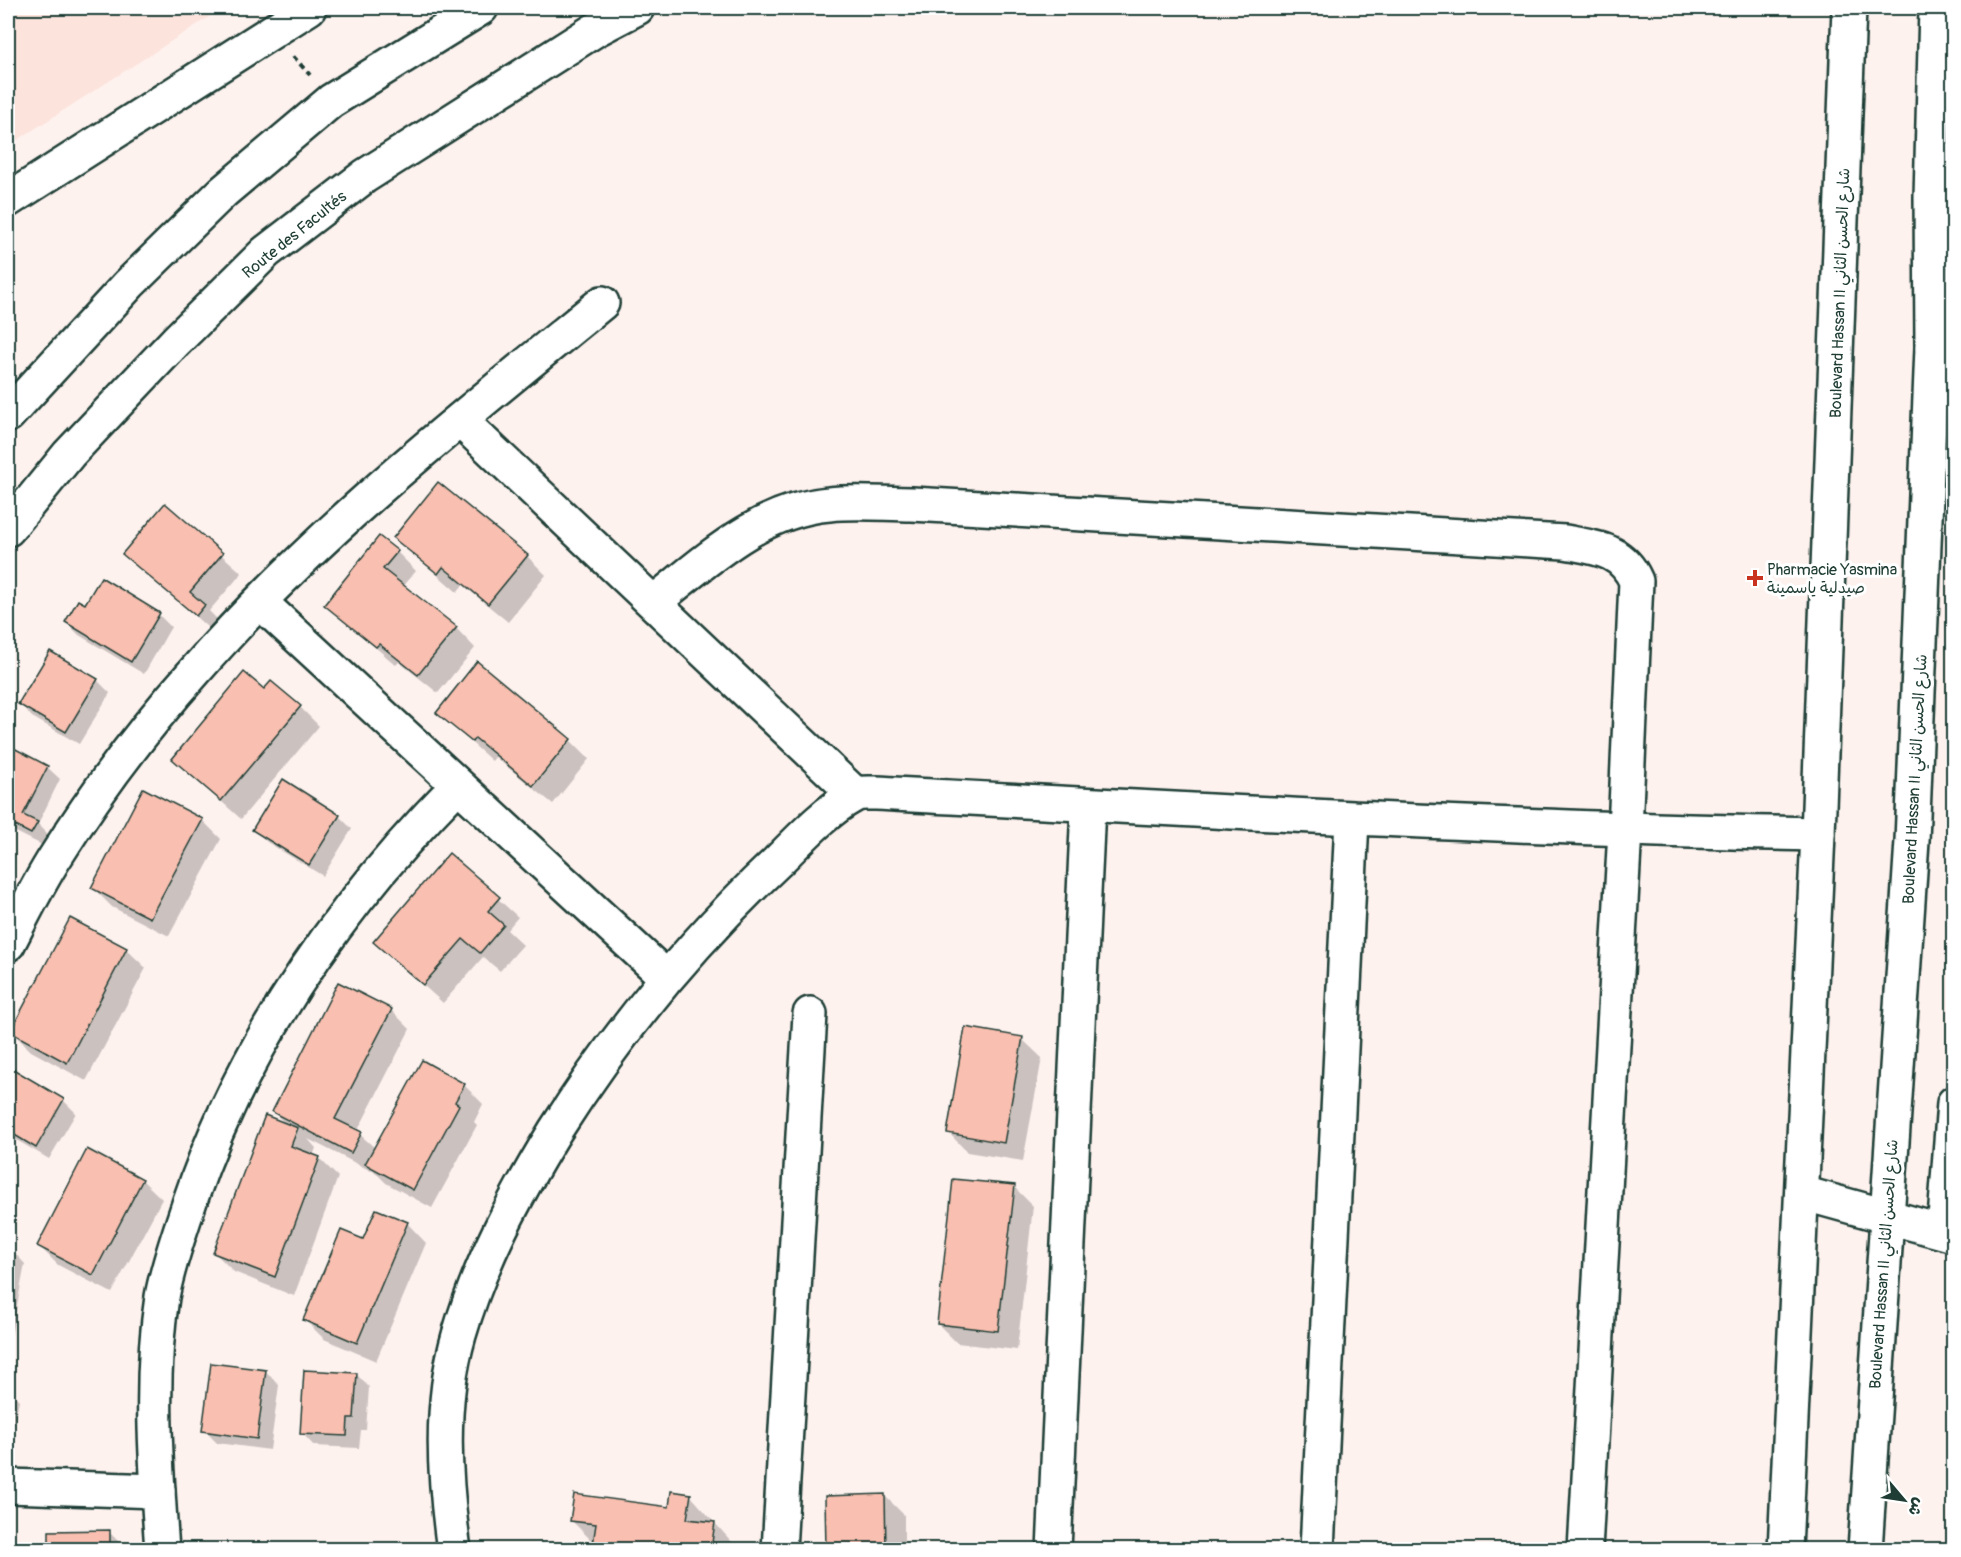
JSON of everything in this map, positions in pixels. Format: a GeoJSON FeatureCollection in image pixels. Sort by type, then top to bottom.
{"type":"FeatureCollection","features":[{"type":"Feature","properties":{"kind":"street"},"geometry":{"type":"LineString","coordinates":[[8,200],[309,8]]}},
{"type":"Feature","properties":{"kind":"street"},"geometry":{"type":"LineString","coordinates":[[8,415],[129,284],[223,192],[332,101],[481,8]]}},
{"type":"Feature","properties":{"kind":"street","name":"Route des Facultés"},"geometry":{"type":"LineString","coordinates":[[8,529],[69,454],[176,341],[266,252],[365,177],[595,30],[637,8]]}},
{"type":"Feature","properties":{"kind":"street","name":"Boulevard Hassan II شارع الحسن الثاني"},"geometry":{"type":"LineString","coordinates":[[1785,1550],[1818,834],[1849,8]]}},
{"type":"Feature","properties":{"kind":"street","name":"Boulevard Hassan II شارع الحسن الثاني"},"geometry":{"type":"LineString","coordinates":[[1865,1550],[1943,348],[1931,197],[1936,8]]}},
{"type":"Feature","properties":{"kind":"street"},"geometry":{"type":"LineString","coordinates":[[8,944],[56,856],[128,754],[194,672],[260,602],[354,510],[602,303]]}},
{"type":"Feature","properties":{"kind":"street"},"geometry":{"type":"LineString","coordinates":[[460,420],[855,794]]}},
{"type":"Feature","properties":{"kind":"street"},"geometry":{"type":"LineString","coordinates":[[654,602],[731,541],[769,519],[802,508],[830,503],[912,504],[1565,542],[1600,549],[1629,565],[1636,581],[1625,830],[1586,1550]]}},
{"type":"Feature","properties":{"kind":"street"},"geometry":{"type":"LineString","coordinates":[[260,602],[666,977]]}},
{"type":"Feature","properties":{"kind":"street"},"geometry":{"type":"LineString","coordinates":[[162,1550],[154,1366],[162,1295],[196,1183],[228,1104],[267,1030],[310,961],[387,862],[457,786]]}},
{"type":"Feature","properties":{"kind":"street"},"geometry":{"type":"LineString","coordinates":[[454,1550],[444,1445],[449,1384],[459,1336],[478,1278],[518,1191],[594,1069],[666,977],[720,916],[811,829],[855,794],[876,793],[1352,819],[1625,830],[1818,834]]}},
{"type":"Feature","properties":{"kind":"street"},"geometry":{"type":"LineString","coordinates":[[1054,1550],[1088,806]]}},
{"type":"Feature","properties":{"kind":"street"},"geometry":{"type":"LineString","coordinates":[[1317,1550],[1352,819]]}},
{"type":"Feature","properties":{"kind":"street"},"geometry":{"type":"LineString","coordinates":[[779,1550],[810,1014]]}},
{"type":"Feature","properties":{"kind":"street"},"geometry":{"type":"LineString","coordinates":[[1802,1193],[1949,1233],[1953,1103]]}},
{"type":"Feature","properties":{"kind":"street"},"geometry":{"type":"LineString","coordinates":[[8,1486],[158,1491]]}},
{"type":"Feature","properties":{"kind":"path"},"geometry":{"type":"LineString","coordinates":[[273,31],[332,101]]}},
{"type":"Feature","properties":{"kind":"shaded area"},"geometry":{"type":"Polygon","coordinates":[[[8,8],[223,8],[8,146],[8,8]]]}},
{"type":"Feature","properties":{"kind":"building"},"geometry":{"type":"Polygon","coordinates":[[[438,482],[528,555],[488,604],[443,567],[438,574],[393,538],[438,482]]]}},
{"type":"Feature","properties":{"kind":"building"},"geometry":{"type":"Polygon","coordinates":[[[165,503],[223,553],[190,592],[205,605],[196,616],[122,554],[165,503]]]}},
{"type":"Feature","properties":{"kind":"building"},"geometry":{"type":"Polygon","coordinates":[[[379,536],[398,551],[383,569],[457,627],[418,675],[379,644],[376,647],[324,605],[379,536]]]}},
{"type":"Feature","properties":{"kind":"building"},"geometry":{"type":"Polygon","coordinates":[[[101,577],[160,613],[131,662],[65,622],[78,600],[85,604],[101,577]]]}},
{"type":"Feature","properties":{"kind":"building"},"geometry":{"type":"Polygon","coordinates":[[[50,651],[98,679],[66,732],[18,704],[50,651]]]}},
{"type":"Feature","properties":{"kind":"building"},"geometry":{"type":"Polygon","coordinates":[[[477,661],[571,739],[533,786],[475,738],[472,742],[436,713],[477,661]]]}},
{"type":"Feature","properties":{"kind":"building"},"geometry":{"type":"Polygon","coordinates":[[[244,672],[264,689],[271,681],[301,706],[221,801],[172,759],[244,672]]]}},
{"type":"Feature","properties":{"kind":"building"},"geometry":{"type":"Polygon","coordinates":[[[8,745],[48,766],[23,815],[38,822],[31,834],[8,822],[8,745]]]}},
{"type":"Feature","properties":{"kind":"building"},"geometry":{"type":"Polygon","coordinates":[[[283,779],[340,815],[309,865],[252,830],[283,779]]]}},
{"type":"Feature","properties":{"kind":"building"},"geometry":{"type":"Polygon","coordinates":[[[143,788],[203,819],[150,918],[91,888],[143,788]]]}},
{"type":"Feature","properties":{"kind":"building"},"geometry":{"type":"Polygon","coordinates":[[[449,853],[500,897],[488,911],[504,925],[480,953],[463,939],[423,985],[373,942],[449,853]]]}},
{"type":"Feature","properties":{"kind":"building"},"geometry":{"type":"Polygon","coordinates":[[[70,918],[127,948],[67,1063],[10,1032],[70,918]]]}},
{"type":"Feature","properties":{"kind":"building"},"geometry":{"type":"Polygon","coordinates":[[[338,982],[392,1009],[335,1119],[362,1132],[351,1153],[272,1112],[338,982]]]}},
{"type":"Feature","properties":{"kind":"building"},"geometry":{"type":"Polygon","coordinates":[[[965,1027],[1023,1037],[1004,1143],[947,1133],[965,1027]]]}},
{"type":"Feature","properties":{"kind":"building"},"geometry":{"type":"Polygon","coordinates":[[[422,1060],[465,1084],[455,1102],[459,1105],[413,1190],[365,1164],[422,1060]]]}},
{"type":"Feature","properties":{"kind":"building"},"geometry":{"type":"Polygon","coordinates":[[[8,1066],[64,1099],[36,1148],[8,1131],[8,1066]]]}},
{"type":"Feature","properties":{"kind":"building"},"geometry":{"type":"Polygon","coordinates":[[[265,1115],[298,1128],[291,1146],[320,1157],[275,1277],[213,1253],[265,1115]]]}},
{"type":"Feature","properties":{"kind":"building"},"geometry":{"type":"Polygon","coordinates":[[[87,1149],[143,1179],[93,1275],[37,1246],[87,1149]]]}},
{"type":"Feature","properties":{"kind":"building"},"geometry":{"type":"Polygon","coordinates":[[[953,1179],[1015,1185],[998,1331],[937,1324],[953,1179]]]}},
{"type":"Feature","properties":{"kind":"building"},"geometry":{"type":"Polygon","coordinates":[[[376,1209],[408,1222],[357,1343],[303,1320],[341,1230],[363,1239],[376,1209]]]}},
{"type":"Feature","properties":{"kind":"building"},"geometry":{"type":"Polygon","coordinates":[[[211,1363],[266,1370],[257,1439],[202,1431],[211,1363]]]}},
{"type":"Feature","properties":{"kind":"building"},"geometry":{"type":"Polygon","coordinates":[[[304,1370],[357,1373],[354,1418],[348,1418],[347,1436],[300,1434],[304,1370]]]}},
{"type":"Feature","properties":{"kind":"building"},"geometry":{"type":"Polygon","coordinates":[[[671,1491],[691,1494],[687,1519],[715,1522],[711,1550],[592,1550],[596,1524],[570,1521],[574,1494],[669,1507],[671,1491]]]}},
{"type":"Feature","properties":{"kind":"building"},"geometry":{"type":"Polygon","coordinates":[[[885,1494],[886,1550],[826,1550],[825,1496],[885,1494]]]}},
{"type":"Feature","properties":{"kind":"building"},"geometry":{"type":"Polygon","coordinates":[[[110,1530],[110,1550],[49,1550],[49,1531],[110,1530]]]}},
{"type":"Feature","properties":{"kind":"place","name":"Pharmacie Yasmina صيدلية ياسمينة"},"geometry":{"type":"Point","coordinates":[1755,578]}}]}
